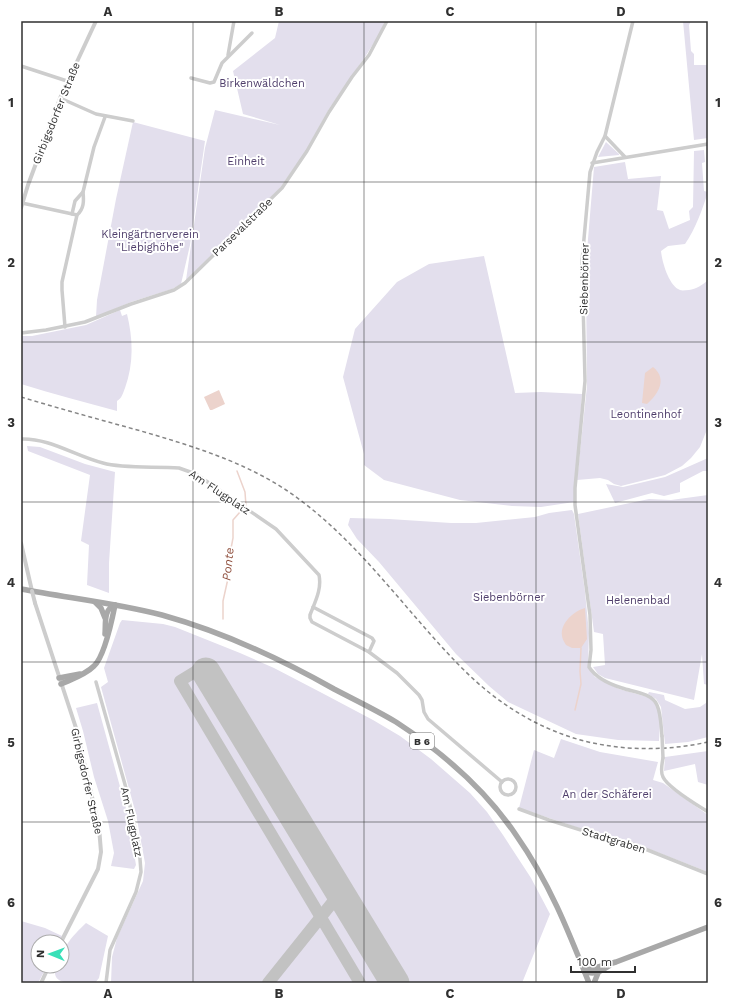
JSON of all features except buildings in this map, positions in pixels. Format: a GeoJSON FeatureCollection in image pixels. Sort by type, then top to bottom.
{"type":"FeatureCollection","features":[{"type":"Feature","properties":{"kind":"main road","name":"B 6"},"geometry":{"type":"LineString","coordinates":[[21,589],[115,605],[162,615],[219,633],[269,654],[394,722],[429,745],[475,786],[516,834],[539,870],[559,908],[589,983]]}},
{"type":"Feature","properties":{"kind":"main road"},"geometry":{"type":"LineString","coordinates":[[95,602],[103,611],[106,619]]}},
{"type":"Feature","properties":{"kind":"main road"},"geometry":{"type":"LineString","coordinates":[[104,644],[108,610],[115,605]]}},
{"type":"Feature","properties":{"kind":"main road"},"geometry":{"type":"LineString","coordinates":[[61,684],[82,674],[96,665],[104,644],[115,605]]}},
{"type":"Feature","properties":{"kind":"main road"},"geometry":{"type":"LineString","coordinates":[[59,678],[82,674]]}},
{"type":"Feature","properties":{"kind":"main road"},"geometry":{"type":"LineString","coordinates":[[584,971],[616,962],[708,927]]}},
{"type":"Feature","properties":{"kind":"main road"},"geometry":{"type":"LineString","coordinates":[[584,971],[589,974],[598,972],[616,962]]}},
{"type":"Feature","properties":{"kind":"main road"},"geometry":{"type":"LineString","coordinates":[[594,983],[598,972]]}},
{"type":"Feature","properties":{"kind":"street","name":"Girbigsdorfer Straße"},"geometry":{"type":"LineString","coordinates":[[21,208],[60,98],[96,21]]}},
{"type":"Feature","properties":{"kind":"street"},"geometry":{"type":"LineString","coordinates":[[228,56],[234,21]]}},
{"type":"Feature","properties":{"kind":"street","name":"Parsevalstraße"},"geometry":{"type":"LineString","coordinates":[[21,333],[65,327],[90,320],[131,304],[168,293],[185,283],[282,188],[307,151],[329,112],[352,77],[369,56],[387,21]]}},
{"type":"Feature","properties":{"kind":"street","name":"Siebenbörner"},"geometry":{"type":"LineString","coordinates":[[633,21],[605,136],[592,163],[590,172],[582,262],[585,385],[574,495],[590,615],[591,650],[589,666],[595,675],[621,688],[651,698],[657,704],[662,736],[663,777],[668,784],[708,812]]}},
{"type":"Feature","properties":{"kind":"street"},"geometry":{"type":"LineString","coordinates":[[191,78],[210,83],[214,82],[220,66],[228,56],[252,33]]}},
{"type":"Feature","properties":{"kind":"street"},"geometry":{"type":"LineString","coordinates":[[21,66],[67,81]]}},
{"type":"Feature","properties":{"kind":"street"},"geometry":{"type":"LineString","coordinates":[[60,98],[105,117],[133,121]]}},
{"type":"Feature","properties":{"kind":"street"},"geometry":{"type":"LineString","coordinates":[[72,214],[75,202],[82,192],[94,147],[105,117]]}},
{"type":"Feature","properties":{"kind":"street"},"geometry":{"type":"LineString","coordinates":[[605,136],[625,157]]}},
{"type":"Feature","properties":{"kind":"street"},"geometry":{"type":"LineString","coordinates":[[592,163],[708,144]]}},
{"type":"Feature","properties":{"kind":"street"},"geometry":{"type":"LineString","coordinates":[[65,327],[62,282],[77,215],[82,211],[84,199],[82,192]]}},
{"type":"Feature","properties":{"kind":"street"},"geometry":{"type":"LineString","coordinates":[[22,203],[77,215]]}},
{"type":"Feature","properties":{"kind":"street","name":"Am Flugplatz"},"geometry":{"type":"LineString","coordinates":[[21,439],[31,438],[44,441],[90,460],[105,464],[179,468],[196,474],[276,530],[315,570],[318,575],[320,582],[319,590],[310,618],[312,622],[369,652],[397,673],[419,695],[422,700],[424,712],[428,719],[502,782]]}},
{"type":"Feature","properties":{"kind":"street","name":"Girbigsdorfer Straße"},"geometry":{"type":"LineString","coordinates":[[21,543],[35,603],[76,728],[99,827],[101,852],[98,869],[65,934]]}},
{"type":"Feature","properties":{"kind":"street"},"geometry":{"type":"LineString","coordinates":[[313,607],[372,638],[374,641],[369,652]]}},
{"type":"Feature","properties":{"kind":"street","name":"Am Flugplatz"},"geometry":{"type":"LineString","coordinates":[[96,682],[126,788],[139,846],[141,872],[136,892],[110,950],[106,983]]}},
{"type":"Feature","properties":{"kind":"street","name":"Am Flugplatz"},"geometry":{"type":"LineString","coordinates":[[508,780],[512,781],[515,787],[514,792],[507,795],[503,793],[500,789],[502,782],[508,780]]}},
{"type":"Feature","properties":{"kind":"street","name":"Stadtgraben"},"geometry":{"type":"LineString","coordinates":[[519,809],[593,834],[630,843],[708,874]]}},
{"type":"Feature","properties":{"kind":"green space","name":"Einheit"},"geometry":{"type":"Polygon","coordinates":[[[279,21],[385,21],[379,35],[329,109],[306,151],[280,188],[186,280],[205,148],[215,110],[280,125],[243,114],[233,71],[275,38],[279,21]]]}},
{"type":"Feature","properties":{"kind":"green space"},"geometry":{"type":"Polygon","coordinates":[[[683,21],[691,21],[689,25],[691,51],[694,54],[694,65],[708,65],[708,138],[694,140],[683,21]]]}},
{"type":"Feature","properties":{"kind":"green space","name":"Kleingärtnerverein \"Liebighöhe\""},"geometry":{"type":"Polygon","coordinates":[[[133,122],[205,141],[190,245],[181,284],[172,289],[131,302],[96,317],[97,300],[116,199],[133,122]]]}},
{"type":"Feature","properties":{"kind":"green space"},"geometry":{"type":"Polygon","coordinates":[[[606,142],[619,154],[619,155],[598,157],[606,142]]]}},
{"type":"Feature","properties":{"kind":"green space","name":"Leontinenhof"},"geometry":{"type":"Polygon","coordinates":[[[704,150],[705,162],[702,163],[704,191],[708,192],[698,219],[685,244],[668,246],[661,251],[669,279],[676,288],[680,290],[692,289],[704,284],[708,280],[708,427],[700,447],[691,458],[682,466],[665,475],[621,486],[600,478],[577,480],[587,386],[587,251],[594,167],[625,162],[628,179],[661,176],[657,210],[663,211],[669,229],[690,220],[689,211],[693,207],[694,151],[704,150]]]}},
{"type":"Feature","properties":{"kind":"green space"},"geometry":{"type":"Polygon","coordinates":[[[484,256],[515,393],[541,392],[582,394],[574,502],[541,507],[512,506],[460,500],[384,480],[364,465],[364,454],[343,377],[355,329],[397,282],[429,264],[484,256]]]}},
{"type":"Feature","properties":{"kind":"green space"},"geometry":{"type":"Polygon","coordinates":[[[120,310],[122,316],[127,314],[132,351],[128,379],[122,395],[117,401],[117,411],[21,384],[21,336],[32,336],[86,325],[120,310]]]}},
{"type":"Feature","properties":{"kind":"green space"},"geometry":{"type":"Polygon","coordinates":[[[27,446],[40,447],[85,464],[115,472],[109,563],[109,593],[87,585],[89,545],[81,541],[90,475],[28,451],[27,446]]]}},
{"type":"Feature","properties":{"kind":"green space"},"geometry":{"type":"Polygon","coordinates":[[[708,458],[708,471],[703,471],[680,483],[680,492],[664,496],[652,493],[615,503],[606,484],[623,487],[665,477],[708,458]]]}},
{"type":"Feature","properties":{"kind":"green space","name":"Helenenbad"},"geometry":{"type":"Polygon","coordinates":[[[708,495],[708,685],[704,684],[702,654],[694,700],[605,678],[598,674],[593,667],[605,665],[603,634],[594,632],[578,514],[649,499],[671,500],[708,495]]]}},
{"type":"Feature","properties":{"kind":"green space","name":"Siebenbörner"},"geometry":{"type":"Polygon","coordinates":[[[572,510],[574,514],[585,592],[589,633],[588,667],[595,677],[619,689],[651,698],[657,704],[660,724],[659,741],[618,740],[576,734],[508,702],[456,654],[379,562],[357,539],[348,525],[350,518],[476,523],[535,517],[549,513],[572,510]]]}},
{"type":"Feature","properties":{"kind":"green space"},"geometry":{"type":"Polygon","coordinates":[[[122,620],[163,624],[175,627],[274,668],[373,720],[400,736],[431,759],[470,793],[487,812],[503,835],[531,878],[550,914],[522,983],[111,983],[112,957],[117,938],[143,881],[145,863],[136,814],[101,687],[108,682],[104,668],[122,620]]]}},
{"type":"Feature","properties":{"kind":"green space"},"geometry":{"type":"Polygon","coordinates":[[[649,692],[664,695],[665,700],[685,709],[700,707],[706,703],[708,696],[708,737],[688,742],[665,744],[661,707],[656,699],[648,694],[649,692]]]}},
{"type":"Feature","properties":{"kind":"green space"},"geometry":{"type":"Polygon","coordinates":[[[97,703],[127,812],[136,865],[134,869],[111,866],[114,853],[108,821],[94,777],[76,708],[97,703]]]}},
{"type":"Feature","properties":{"kind":"green space","name":"An der Schäferei"},"geometry":{"type":"Polygon","coordinates":[[[561,739],[600,752],[658,762],[653,780],[663,783],[708,815],[708,872],[631,842],[600,835],[519,808],[534,750],[554,758],[561,739]]]}},
{"type":"Feature","properties":{"kind":"green space"},"geometry":{"type":"Polygon","coordinates":[[[708,751],[708,785],[698,782],[695,764],[664,771],[665,757],[708,751]]]}},
{"type":"Feature","properties":{"kind":"green space"},"geometry":{"type":"Polygon","coordinates":[[[21,921],[45,928],[58,934],[30,934],[30,974],[43,974],[38,983],[21,983],[21,921]]]}},
{"type":"Feature","properties":{"kind":"green space"},"geometry":{"type":"Polygon","coordinates":[[[86,923],[108,936],[99,978],[95,983],[68,983],[57,978],[55,974],[70,974],[70,940],[86,923]]]}},
{"type":"Feature","properties":{"kind":"shaded area"},"geometry":{"type":"Polygon","coordinates":[[[653,367],[660,376],[660,386],[655,396],[647,404],[642,403],[645,373],[653,367]]]}},
{"type":"Feature","properties":{"kind":"shaded area"},"geometry":{"type":"Polygon","coordinates":[[[219,390],[225,404],[210,410],[204,397],[219,390]]]}},
{"type":"Feature","properties":{"kind":"shaded area"},"geometry":{"type":"Polygon","coordinates":[[[585,608],[587,639],[581,648],[572,648],[566,645],[563,639],[563,627],[565,622],[572,615],[585,608]]]}},
{"type":"Feature","properties":{"kind":"waterway","name":"Ponte"},"geometry":{"type":"LineString","coordinates":[[237,471],[245,492],[246,506]]}},
{"type":"Feature","properties":{"kind":"waterway","name":"Ponte"},"geometry":{"type":"LineString","coordinates":[[223,619],[223,601],[229,574],[229,559],[233,538],[233,520],[240,512]]}},
{"type":"Feature","properties":{"kind":"waterway","name":"Siebenbörner"},"geometry":{"type":"LineString","coordinates":[[575,710],[581,684],[581,648]]}},
{"type":"Feature","properties":{"kind":"taxiway"},"geometry":{"type":"LineString","coordinates":[[206,672],[198,670],[180,681],[360,983]]}},
{"type":"Feature","properties":{"kind":"taxiway"},"geometry":{"type":"LineString","coordinates":[[268,983],[340,893]]}},
{"type":"Feature","properties":{"kind":"runway"},"geometry":{"type":"LineString","coordinates":[[206,672],[395,983]]}},
{"type":"Feature","properties":{"kind":"railway"},"geometry":{"type":"LineString","coordinates":[[21,397],[179,442],[216,455],[252,471],[286,490],[307,505],[345,539],[445,651],[475,681],[502,702],[535,722],[571,737],[615,747],[646,749],[677,747],[708,742]]}},
{"type":"Feature","properties":{"kind":"park label","name":"Birkenwäldchen"},"geometry":{"type":"Point","coordinates":[262,83]}}]}
